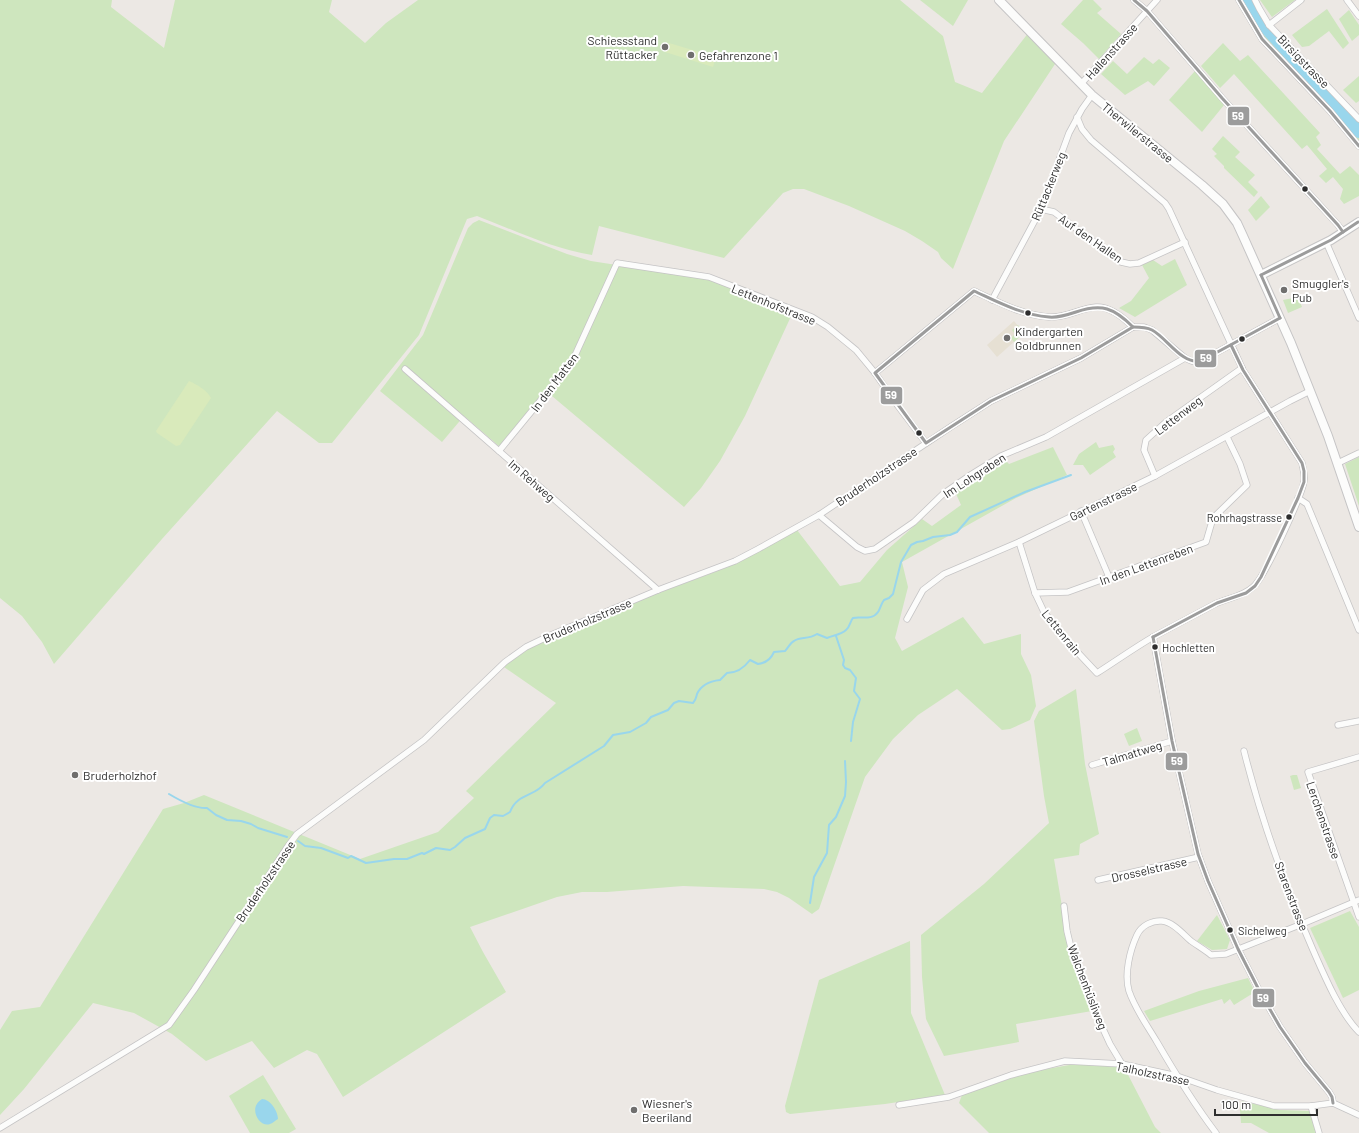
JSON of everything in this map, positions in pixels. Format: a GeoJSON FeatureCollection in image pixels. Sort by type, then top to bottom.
{"type":"FeatureCollection","features":[{"type":"Feature","properties":{"kind":"main road","name":"Therwilerstrasse"},"geometry":{"type":"LineString","coordinates":[[999,0],[1092,95],[1202,185],[1223,204],[1237,223],[1280,318],[1310,391],[1338,463],[1359,527]]}},
{"type":"Feature","properties":{"kind":"main road"},"geometry":{"type":"LineString","coordinates":[[1261,275],[1326,242],[1359,222]]}},
{"type":"Feature","properties":{"kind":"street"},"geometry":{"type":"LineString","coordinates":[[1134,0],[1147,12],[1222,98],[1338,225],[1342,232]]}},
{"type":"Feature","properties":{"kind":"street","name":"Hallenstrasse"},"geometry":{"type":"LineString","coordinates":[[1081,84],[1157,0]]}},
{"type":"Feature","properties":{"kind":"street"},"geometry":{"type":"LineString","coordinates":[[1239,0],[1262,39],[1330,111],[1359,146]]}},
{"type":"Feature","properties":{"kind":"street","name":"Birsigstrasse"},"geometry":{"type":"LineString","coordinates":[[1255,0],[1269,24],[1359,119]]}},
{"type":"Feature","properties":{"kind":"street"},"geometry":{"type":"LineString","coordinates":[[1269,24],[1301,0]]}},
{"type":"Feature","properties":{"kind":"street"},"geometry":{"type":"LineString","coordinates":[[1350,1],[1359,16]]}},
{"type":"Feature","properties":{"kind":"street","name":"Rüttackerweg"},"geometry":{"type":"LineString","coordinates":[[992,300],[1041,209],[1069,133],[1077,117],[1092,95]]}},
{"type":"Feature","properties":{"kind":"street"},"geometry":{"type":"LineString","coordinates":[[1077,117],[1082,129],[1091,140],[1165,203],[1174,217],[1242,368],[1302,463],[1304,471],[1304,482],[1298,498],[1262,577],[1255,586],[1246,593],[1217,603],[1154,637]]}},
{"type":"Feature","properties":{"kind":"street","name":"Auf den Hallen"},"geometry":{"type":"LineString","coordinates":[[1041,209],[1054,212],[1115,258],[1126,263],[1139,263],[1185,242]]}},
{"type":"Feature","properties":{"kind":"street"},"geometry":{"type":"LineString","coordinates":[[1326,242],[1359,318]]}},
{"type":"Feature","properties":{"kind":"street","name":"Lettenhofstrasse"},"geometry":{"type":"LineString","coordinates":[[617,263],[709,277],[812,317],[828,327],[856,350],[875,372],[926,443]]}},
{"type":"Feature","properties":{"kind":"street","name":"In den Matten"},"geometry":{"type":"LineString","coordinates":[[499,451],[572,362],[617,263]]}},
{"type":"Feature","properties":{"kind":"street"},"geometry":{"type":"LineString","coordinates":[[875,372],[974,291],[1015,310],[1034,315],[1050,317],[1066,316],[1092,308],[1103,308],[1123,318],[1133,327],[1138,326],[1152,330],[1185,358],[1193,362],[1201,361],[1280,318]]}},
{"type":"Feature","properties":{"kind":"street","name":"Bruderholzstrasse"},"geometry":{"type":"LineString","coordinates":[[0,1128],[169,1025],[194,990],[297,834],[424,740],[505,662],[526,647],[658,590],[735,561],[758,549],[818,515],[926,443],[992,402],[1081,358],[1133,327]]}},
{"type":"Feature","properties":{"kind":"street","name":"Im Lohgraben"},"geometry":{"type":"LineString","coordinates":[[818,515],[857,547],[865,551],[875,549],[914,522],[943,494],[1001,456],[1046,437],[1185,358]]}},
{"type":"Feature","properties":{"kind":"street","name":"Lettenweg"},"geometry":{"type":"LineString","coordinates":[[1155,476],[1144,450],[1146,440],[1166,422],[1242,368]]}},
{"type":"Feature","properties":{"kind":"street","name":"Im Rehweg"},"geometry":{"type":"LineString","coordinates":[[405,369],[658,590]]}},
{"type":"Feature","properties":{"kind":"street","name":"Gartenstrasse"},"geometry":{"type":"LineString","coordinates":[[907,619],[923,590],[944,574],[1019,542],[1155,476],[1310,391]]}},
{"type":"Feature","properties":{"kind":"street","name":"In den Lettenreben"},"geometry":{"type":"LineString","coordinates":[[1035,593],[1068,592],[1206,542],[1213,518],[1247,485],[1240,464],[1227,437]]}},
{"type":"Feature","properties":{"kind":"street"},"geometry":{"type":"LineString","coordinates":[[1338,463],[1359,453]]}},
{"type":"Feature","properties":{"kind":"street"},"geometry":{"type":"LineString","coordinates":[[1298,498],[1307,504],[1359,630]]}},
{"type":"Feature","properties":{"kind":"street"},"geometry":{"type":"LineString","coordinates":[[1081,511],[1109,576]]}},
{"type":"Feature","properties":{"kind":"street","name":"Lettenrain"},"geometry":{"type":"LineString","coordinates":[[1019,542],[1035,593],[1044,612],[1067,641],[1097,673],[1154,637]]}},
{"type":"Feature","properties":{"kind":"street","name":"Drosselstrasse"},"geometry":{"type":"LineString","coordinates":[[1154,637],[1172,741],[1199,858],[1238,949],[1260,992],[1280,1027],[1305,1063],[1329,1092],[1333,1103]]}},
{"type":"Feature","properties":{"kind":"street"},"geometry":{"type":"LineString","coordinates":[[1338,725],[1359,721]]}},
{"type":"Feature","properties":{"kind":"street","name":"Talmattweg"},"geometry":{"type":"LineString","coordinates":[[1092,765],[1172,741]]}},
{"type":"Feature","properties":{"kind":"street","name":"Starenstrasse"},"geometry":{"type":"LineString","coordinates":[[1244,751],[1252,783],[1270,839],[1302,924],[1326,979],[1347,1016],[1359,1032]]}},
{"type":"Feature","properties":{"kind":"street","name":"Lerchenstrasse"},"geometry":{"type":"LineString","coordinates":[[1359,757],[1308,772],[1356,901],[1359,917]]}},
{"type":"Feature","properties":{"kind":"street","name":"Drosselstrasse"},"geometry":{"type":"LineString","coordinates":[[1098,880],[1199,858]]}},
{"type":"Feature","properties":{"kind":"street"},"geometry":{"type":"LineString","coordinates":[[1216,1133],[1177,1076],[1138,1010],[1129,990],[1128,974],[1132,949],[1138,934],[1143,926],[1154,921],[1162,921],[1170,924],[1211,955],[1226,954],[1356,901]]}},
{"type":"Feature","properties":{"kind":"street","name":"Walchenhüsliweg"},"geometry":{"type":"LineString","coordinates":[[1064,906],[1073,956],[1092,1005],[1110,1044],[1122,1064]]}},
{"type":"Feature","properties":{"kind":"street","name":"Talholzstrasse"},"geometry":{"type":"LineString","coordinates":[[899,1105],[949,1097],[1011,1075],[1066,1061],[1122,1064],[1177,1076],[1274,1106],[1311,1106],[1333,1103]]}},
{"type":"Feature","properties":{"kind":"street"},"geometry":{"type":"LineString","coordinates":[[1333,1103],[1359,1115]]}},
{"type":"Feature","properties":{"kind":"street"},"geometry":{"type":"LineString","coordinates":[[1311,1106],[1319,1133]]}},
{"type":"Feature","properties":{"kind":"shaded area","name":"Kindergarten Goldbrunnen"},"geometry":{"type":"Polygon","coordinates":[[[1014,321],[1024,333],[997,357],[987,345],[1014,321]]]}},
{"type":"Feature","properties":{"kind":"green space"},"geometry":{"type":"Polygon","coordinates":[[[0,0],[112,0],[111,7],[164,48],[175,0],[332,0],[329,12],[365,43],[386,23],[418,0],[900,0],[943,36],[955,82],[982,93],[1029,32],[1057,61],[1004,141],[953,269],[941,258],[938,252],[905,231],[849,206],[804,189],[793,189],[783,193],[724,258],[599,226],[592,255],[548,244],[477,216],[467,219],[419,335],[332,443],[319,443],[277,411],[162,539],[54,664],[42,642],[22,616],[0,598],[0,0]]]}},
{"type":"Feature","properties":{"kind":"green space"},"geometry":{"type":"Polygon","coordinates":[[[920,0],[968,0],[953,26],[920,0]]]}},
{"type":"Feature","properties":{"kind":"green space"},"geometry":{"type":"Polygon","coordinates":[[[1083,0],[1093,0],[1102,9],[1097,13],[1121,34],[1099,59],[1061,24],[1083,0]]]}},
{"type":"Feature","properties":{"kind":"green space"},"geometry":{"type":"Polygon","coordinates":[[[1242,0],[1254,0],[1269,25],[1359,122],[1359,141],[1336,114],[1265,38],[1242,0]]]}},
{"type":"Feature","properties":{"kind":"green space"},"geometry":{"type":"Polygon","coordinates":[[[1260,0],[1295,0],[1272,17],[1260,0]]]}},
{"type":"Feature","properties":{"kind":"green space"},"geometry":{"type":"Polygon","coordinates":[[[1327,9],[1349,43],[1343,49],[1329,31],[1309,46],[1302,47],[1292,35],[1327,9]]]}},
{"type":"Feature","properties":{"kind":"green space"},"geometry":{"type":"Polygon","coordinates":[[[1349,10],[1359,25],[1359,35],[1352,41],[1339,19],[1349,10]]]}},
{"type":"Feature","properties":{"kind":"green space","name":"Gefahrenzone 1"},"geometry":{"type":"Polygon","coordinates":[[[669,43],[716,57],[713,67],[665,52],[669,43]]]}},
{"type":"Feature","properties":{"kind":"green space"},"geometry":{"type":"Polygon","coordinates":[[[1223,43],[1240,61],[1248,55],[1320,133],[1316,137],[1321,145],[1317,149],[1340,174],[1350,166],[1359,175],[1359,196],[1344,204],[1340,199],[1343,189],[1333,177],[1326,183],[1319,176],[1327,169],[1307,145],[1302,149],[1234,74],[1220,88],[1201,66],[1223,43]]]}},
{"type":"Feature","properties":{"kind":"green space"},"geometry":{"type":"Polygon","coordinates":[[[1144,57],[1153,64],[1159,59],[1170,68],[1154,86],[1148,81],[1125,95],[1101,74],[1113,61],[1127,74],[1144,57]]]}},
{"type":"Feature","properties":{"kind":"green space"},"geometry":{"type":"Polygon","coordinates":[[[1195,71],[1224,105],[1202,132],[1169,100],[1195,71]]]}},
{"type":"Feature","properties":{"kind":"green space"},"geometry":{"type":"Polygon","coordinates":[[[1359,76],[1359,101],[1356,103],[1343,90],[1359,76]]]}},
{"type":"Feature","properties":{"kind":"green space"},"geometry":{"type":"Polygon","coordinates":[[[1223,136],[1240,152],[1235,157],[1255,175],[1248,182],[1258,192],[1254,197],[1224,168],[1224,166],[1214,156],[1217,154],[1212,149],[1223,136]]]}},
{"type":"Feature","properties":{"kind":"green space"},"geometry":{"type":"Polygon","coordinates":[[[1261,196],[1270,207],[1256,221],[1248,210],[1261,196]]]}},
{"type":"Feature","properties":{"kind":"green space"},"geometry":{"type":"Polygon","coordinates":[[[479,220],[567,254],[591,261],[707,279],[793,312],[745,416],[720,461],[701,488],[684,507],[546,391],[500,447],[464,416],[442,442],[380,391],[423,335],[468,228],[479,220]]]}},
{"type":"Feature","properties":{"kind":"green space"},"geometry":{"type":"Polygon","coordinates":[[[1175,259],[1187,285],[1135,317],[1119,308],[1131,301],[1149,278],[1142,265],[1153,260],[1162,266],[1175,259]]]}},
{"type":"Feature","properties":{"kind":"green space"},"geometry":{"type":"Polygon","coordinates":[[[1298,297],[1302,307],[1288,313],[1283,300],[1298,297]]]}},
{"type":"Feature","properties":{"kind":"green space"},"geometry":{"type":"Polygon","coordinates":[[[1018,325],[1024,333],[1014,342],[1011,338],[1015,334],[1012,330],[1018,325]]]}},
{"type":"Feature","properties":{"kind":"green space"},"geometry":{"type":"Polygon","coordinates":[[[189,381],[205,390],[211,398],[180,445],[176,446],[156,431],[189,381]]]}},
{"type":"Feature","properties":{"kind":"green space"},"geometry":{"type":"Polygon","coordinates":[[[1096,442],[1099,448],[1113,445],[1115,449],[1113,452],[1116,457],[1090,475],[1083,465],[1073,465],[1079,454],[1096,442]]]}},
{"type":"Feature","properties":{"kind":"green space"},"geometry":{"type":"Polygon","coordinates":[[[1053,447],[1067,475],[1016,498],[902,562],[908,587],[895,638],[902,651],[963,617],[984,644],[1021,634],[1021,654],[1031,675],[1036,706],[1030,720],[1010,729],[1002,730],[957,689],[918,715],[893,739],[865,777],[819,909],[812,914],[789,898],[777,892],[764,889],[683,886],[607,892],[582,892],[557,897],[470,927],[506,992],[343,1097],[317,1054],[307,1050],[274,1068],[252,1041],[206,1061],[172,1034],[134,1013],[93,1003],[24,1089],[0,1115],[0,1030],[12,1011],[40,1007],[163,809],[204,795],[360,859],[438,832],[474,798],[466,791],[556,703],[504,667],[515,657],[540,642],[645,598],[728,567],[797,530],[840,586],[860,582],[887,550],[922,519],[932,526],[961,505],[953,487],[1001,456],[1009,464],[1053,447]]]}},
{"type":"Feature","properties":{"kind":"green space"},"geometry":{"type":"Polygon","coordinates":[[[1359,457],[1359,506],[1345,464],[1359,457]]]}},
{"type":"Feature","properties":{"kind":"green space"},"geometry":{"type":"Polygon","coordinates":[[[1076,689],[1085,764],[1099,834],[1080,844],[1079,855],[1054,859],[1068,942],[1092,1011],[1016,1024],[1019,1042],[944,1056],[926,1019],[922,977],[921,935],[984,884],[1049,823],[1034,721],[1039,711],[1076,689]]]}},
{"type":"Feature","properties":{"kind":"green space"},"geometry":{"type":"Polygon","coordinates":[[[1137,728],[1142,741],[1129,746],[1124,734],[1137,728]]]}},
{"type":"Feature","properties":{"kind":"green space"},"geometry":{"type":"Polygon","coordinates":[[[1297,775],[1301,788],[1294,790],[1290,776],[1297,775]]]}},
{"type":"Feature","properties":{"kind":"green space"},"geometry":{"type":"Polygon","coordinates":[[[1350,911],[1359,927],[1359,990],[1343,998],[1310,928],[1350,911]]]}},
{"type":"Feature","properties":{"kind":"green space"},"geometry":{"type":"Polygon","coordinates":[[[1217,915],[1230,940],[1227,949],[1212,950],[1197,941],[1217,915]]]}},
{"type":"Feature","properties":{"kind":"green space"},"geometry":{"type":"Polygon","coordinates":[[[910,941],[911,1013],[945,1095],[885,1104],[790,1114],[786,1112],[785,1106],[819,980],[910,941]]]}},
{"type":"Feature","properties":{"kind":"green space"},"geometry":{"type":"Polygon","coordinates":[[[1248,978],[1255,992],[1234,1005],[1230,999],[1224,1004],[1222,999],[1150,1021],[1144,1011],[1199,991],[1248,978]]]}},
{"type":"Feature","properties":{"kind":"green space"},"geometry":{"type":"Polygon","coordinates":[[[1075,1064],[1124,1067],[1155,1127],[1161,1133],[989,1133],[959,1103],[962,1095],[1030,1072],[1075,1064]]]}},
{"type":"Feature","properties":{"kind":"green space"},"geometry":{"type":"Polygon","coordinates":[[[263,1075],[296,1129],[289,1133],[250,1133],[229,1096],[263,1075]]]}},
{"type":"Feature","properties":{"kind":"green space"},"geometry":{"type":"Polygon","coordinates":[[[1242,1101],[1280,1110],[1310,1111],[1316,1133],[1269,1133],[1251,1123],[1241,1123],[1240,1110],[1242,1101]]]}},
{"type":"Feature","properties":{"kind":"water"},"geometry":{"type":"Polygon","coordinates":[[[262,1099],[271,1103],[277,1112],[278,1119],[270,1124],[262,1123],[255,1112],[258,1103],[262,1099]]]}},
{"type":"Feature","properties":{"kind":"waterway"},"geometry":{"type":"LineString","coordinates":[[1248,0],[1263,25],[1359,132]]}},
{"type":"Feature","properties":{"kind":"waterway"},"geometry":{"type":"LineString","coordinates":[[298,841],[305,846],[321,848],[348,858],[351,856],[366,863],[394,859],[407,859],[422,853],[424,854],[436,848],[450,850],[465,838],[485,829],[490,818],[494,815],[503,816],[510,812],[517,801],[536,791],[545,783],[604,746],[613,735],[630,732],[646,723],[651,717],[668,710],[674,703],[679,701],[693,703],[697,694],[704,686],[710,682],[720,680],[727,673],[740,670],[750,660],[758,664],[766,662],[770,659],[774,652],[785,651],[791,643],[796,640],[817,634],[827,638],[844,632],[853,618],[875,615],[879,611],[884,600],[893,594],[901,562],[911,545],[933,537],[950,535],[957,532],[970,517],[1025,492],[1071,475]]}},
{"type":"Feature","properties":{"kind":"waterway"},"geometry":{"type":"LineString","coordinates":[[836,636],[844,660],[843,665],[845,668],[850,670],[856,678],[854,691],[860,699],[853,722],[851,741]]}},
{"type":"Feature","properties":{"kind":"waterway"},"geometry":{"type":"LineString","coordinates":[[810,903],[814,877],[827,853],[829,825],[836,817],[845,796],[845,761]]}},
{"type":"Feature","properties":{"kind":"waterway"},"geometry":{"type":"LineString","coordinates":[[169,794],[192,806],[207,808],[216,815],[227,820],[241,821],[287,837]]}},
{"type":"Feature","properties":{"kind":"transit line","name":"59"},"geometry":{"type":"LineString","coordinates":[[1134,0],[1147,11],[1222,98],[1343,232]]}},
{"type":"Feature","properties":{"kind":"transit line","name":"59"},"geometry":{"type":"LineString","coordinates":[[1239,0],[1262,39],[1330,111],[1359,146]]}},
{"type":"Feature","properties":{"kind":"transit line","name":"59"},"geometry":{"type":"LineString","coordinates":[[1261,275],[1331,240],[1358,222]]}},
{"type":"Feature","properties":{"kind":"transit line","name":"59"},"geometry":{"type":"LineString","coordinates":[[1261,275],[1280,318]]}},
{"type":"Feature","properties":{"kind":"transit line","name":"59"},"geometry":{"type":"LineString","coordinates":[[974,291],[1020,311],[1039,316],[1056,317],[1085,309],[1107,309],[1120,315],[1133,327],[1081,358],[991,401],[926,443],[875,373],[974,291]]}},
{"type":"Feature","properties":{"kind":"transit line","name":"59"},"geometry":{"type":"LineString","coordinates":[[1133,327],[1152,330],[1187,359],[1201,361],[1280,318]]}},
{"type":"Feature","properties":{"kind":"transit line","name":"59"},"geometry":{"type":"LineString","coordinates":[[1153,637],[1217,603],[1246,593],[1255,586],[1261,577],[1304,482],[1302,463],[1243,370],[1231,345]]}},
{"type":"Feature","properties":{"kind":"transit line","name":"59"},"geometry":{"type":"LineString","coordinates":[[1153,637],[1172,741],[1198,854],[1208,881],[1238,949],[1260,992],[1280,1027],[1305,1063],[1329,1092],[1333,1103]]}},
{"type":"Feature","properties":{"kind":"place","name":"Schiessstand Rüttacker"},"geometry":{"type":"Point","coordinates":[665,47]}},
{"type":"Feature","properties":{"kind":"place","name":"Gefahrenzone 1"},"geometry":{"type":"Point","coordinates":[691,55]}},
{"type":"Feature","properties":{"kind":"place","name":"Smuggler's Pub"},"geometry":{"type":"Point","coordinates":[1284,290]}},
{"type":"Feature","properties":{"kind":"place","name":"Kindergarten Goldbrunnen"},"geometry":{"type":"Point","coordinates":[1007,338]}},
{"type":"Feature","properties":{"kind":"place","name":"Rohrhagstrasse"},"geometry":{"type":"Point","coordinates":[1289,517]}},
{"type":"Feature","properties":{"kind":"place","name":"Hochletten"},"geometry":{"type":"Point","coordinates":[1155,647]}},
{"type":"Feature","properties":{"kind":"place","name":"Bruderholzhof"},"geometry":{"type":"Point","coordinates":[75,775]}},
{"type":"Feature","properties":{"kind":"place","name":"Sichelweg"},"geometry":{"type":"Point","coordinates":[1230,930]}},
{"type":"Feature","properties":{"kind":"place","name":"Wiesner's Beeriland"},"geometry":{"type":"Point","coordinates":[634,1110]}}]}
